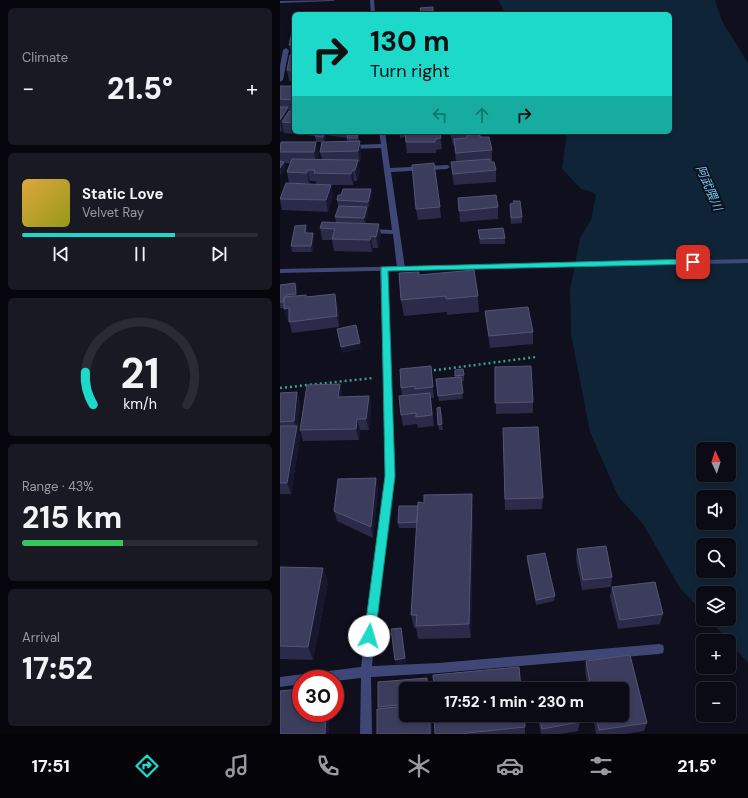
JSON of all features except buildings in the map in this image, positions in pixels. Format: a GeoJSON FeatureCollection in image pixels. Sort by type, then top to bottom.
{"type":"FeatureCollection","features":[{"type":"Feature","properties":{"kind":"street"},"geometry":{"type":"LineString","coordinates":[[280,2],[333,0]]}},
{"type":"Feature","properties":{"kind":"street"},"geometry":{"type":"LineString","coordinates":[[372,0],[373,12]]}},
{"type":"Feature","properties":{"kind":"street"},"geometry":{"type":"LineString","coordinates":[[280,80],[286,50]]}},
{"type":"Feature","properties":{"kind":"street"},"geometry":{"type":"LineString","coordinates":[[382,134],[401,268]]}},
{"type":"Feature","properties":{"kind":"street"},"geometry":{"type":"LineString","coordinates":[[345,147],[384,146]]}},
{"type":"Feature","properties":{"kind":"street"},"geometry":{"type":"LineString","coordinates":[[388,170],[447,167]]}},
{"type":"Feature","properties":{"kind":"street"},"geometry":{"type":"LineString","coordinates":[[364,230],[396,232]]}},
{"type":"Feature","properties":{"kind":"street"},"geometry":{"type":"LineString","coordinates":[[280,271],[748,261]]}},
{"type":"Feature","properties":{"kind":"street"},"geometry":{"type":"LineString","coordinates":[[366,734],[366,672],[390,476],[384,269]]}},
{"type":"Feature","properties":{"kind":"street"},"geometry":{"type":"LineString","coordinates":[[344,675],[659,649]]}},
{"type":"Feature","properties":{"kind":"street"},"geometry":{"type":"LineString","coordinates":[[280,682],[292,680]]}},
{"type":"Feature","properties":{"kind":"path"},"geometry":{"type":"LineString","coordinates":[[426,371],[536,357]]}},
{"type":"Feature","properties":{"kind":"path"},"geometry":{"type":"LineString","coordinates":[[280,388],[387,376]]}},
{"type":"Feature","properties":{"kind":"water","name":"阿武隈川"},"geometry":{"type":"Polygon","coordinates":[[[498,0],[715,0],[722,21],[748,63],[748,663],[736,649],[736,634],[722,634],[715,626],[736,626],[736,586],[696,586],[696,605],[680,588],[643,524],[618,496],[590,432],[571,334],[570,290],[580,238],[591,220],[596,195],[581,189],[562,169],[567,134],[672,134],[672,12],[505,12],[498,0]]]}},
{"type":"Feature","properties":{"kind":"route"},"geometry":{"type":"LineString","coordinates":[[369,636],[390,476],[384,269],[693,262]]}}]}
